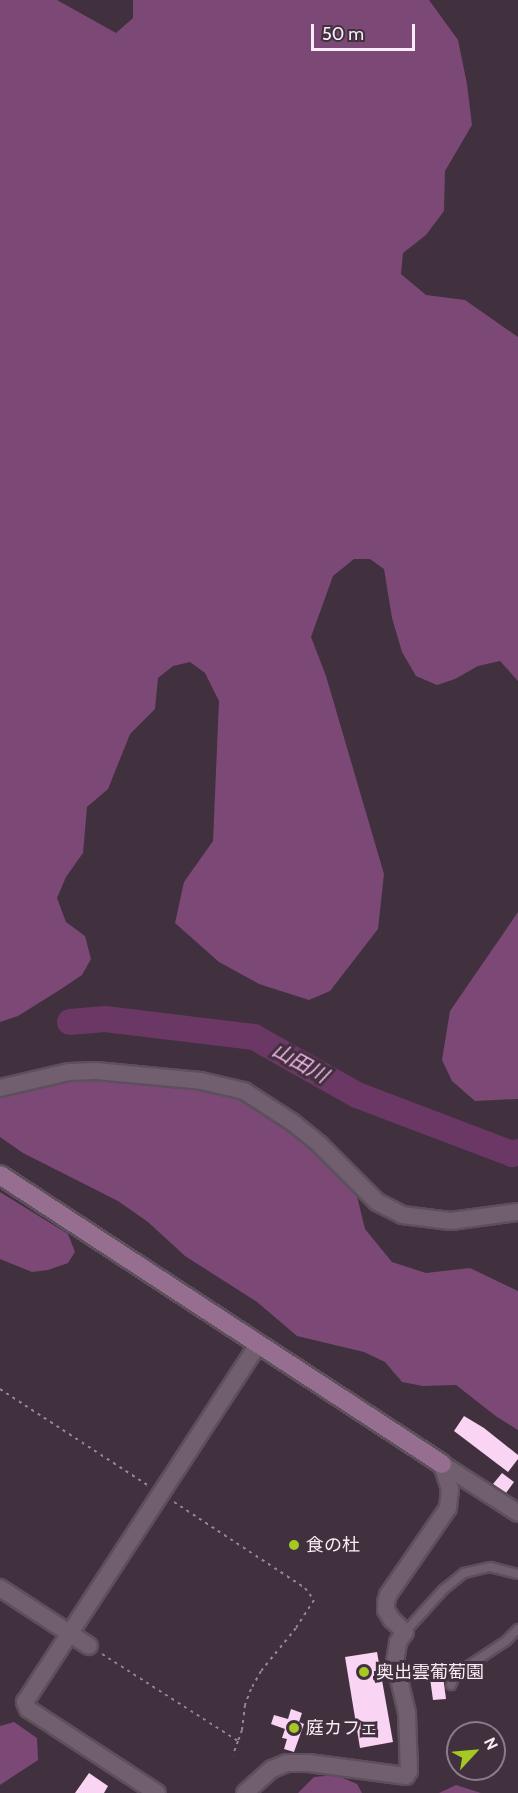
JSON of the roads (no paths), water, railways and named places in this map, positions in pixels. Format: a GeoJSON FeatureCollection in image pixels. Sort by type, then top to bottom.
{"type":"FeatureCollection","features":[{"type":"Feature","properties":{"kind":"street"},"geometry":{"type":"LineString","coordinates":[[0,1088],[69,1072],[96,1071],[201,1081],[244,1090],[292,1122],[320,1145],[377,1202],[402,1215],[451,1221],[518,1212]]}},
{"type":"Feature","properties":{"kind":"street"},"geometry":{"type":"LineString","coordinates":[[0,1175],[518,1513]]}},
{"type":"Feature","properties":{"kind":"street"},"geometry":{"type":"LineString","coordinates":[[158,1793],[26,1706],[26,1698],[258,1345]]}},
{"type":"Feature","properties":{"kind":"street"},"geometry":{"type":"LineString","coordinates":[[246,1793],[272,1769],[287,1763],[309,1763],[406,1776],[409,1771],[407,1713],[395,1662],[398,1642],[405,1632],[392,1620],[386,1610],[386,1603],[388,1595],[448,1508],[450,1489],[442,1464]]}},
{"type":"Feature","properties":{"kind":"street"},"geometry":{"type":"LineString","coordinates":[[0,1588],[90,1646]]}},
{"type":"Feature","properties":{"kind":"lane"},"geometry":{"type":"LineString","coordinates":[[405,1632],[443,1590],[464,1573],[490,1567],[518,1574]]}},
{"type":"Feature","properties":{"kind":"lane"},"geometry":{"type":"LineString","coordinates":[[451,1685],[456,1674],[506,1641],[518,1629]]}},
{"type":"Feature","properties":{"kind":"waterway","name":"山田川"},"geometry":{"type":"LineString","coordinates":[[70,1022],[105,1019],[254,1037],[357,1095],[512,1154],[518,1152]]}},
{"type":"Feature","properties":{"kind":"place","name":"食の杜"},"geometry":{"type":"Point","coordinates":[294,1545]}},
{"type":"Feature","properties":{"kind":"place","name":"奥出雲葡萄園"},"geometry":{"type":"Point","coordinates":[364,1672]}},
{"type":"Feature","properties":{"kind":"place","name":"庭カフェ"},"geometry":{"type":"Point","coordinates":[294,1728]}}]}
